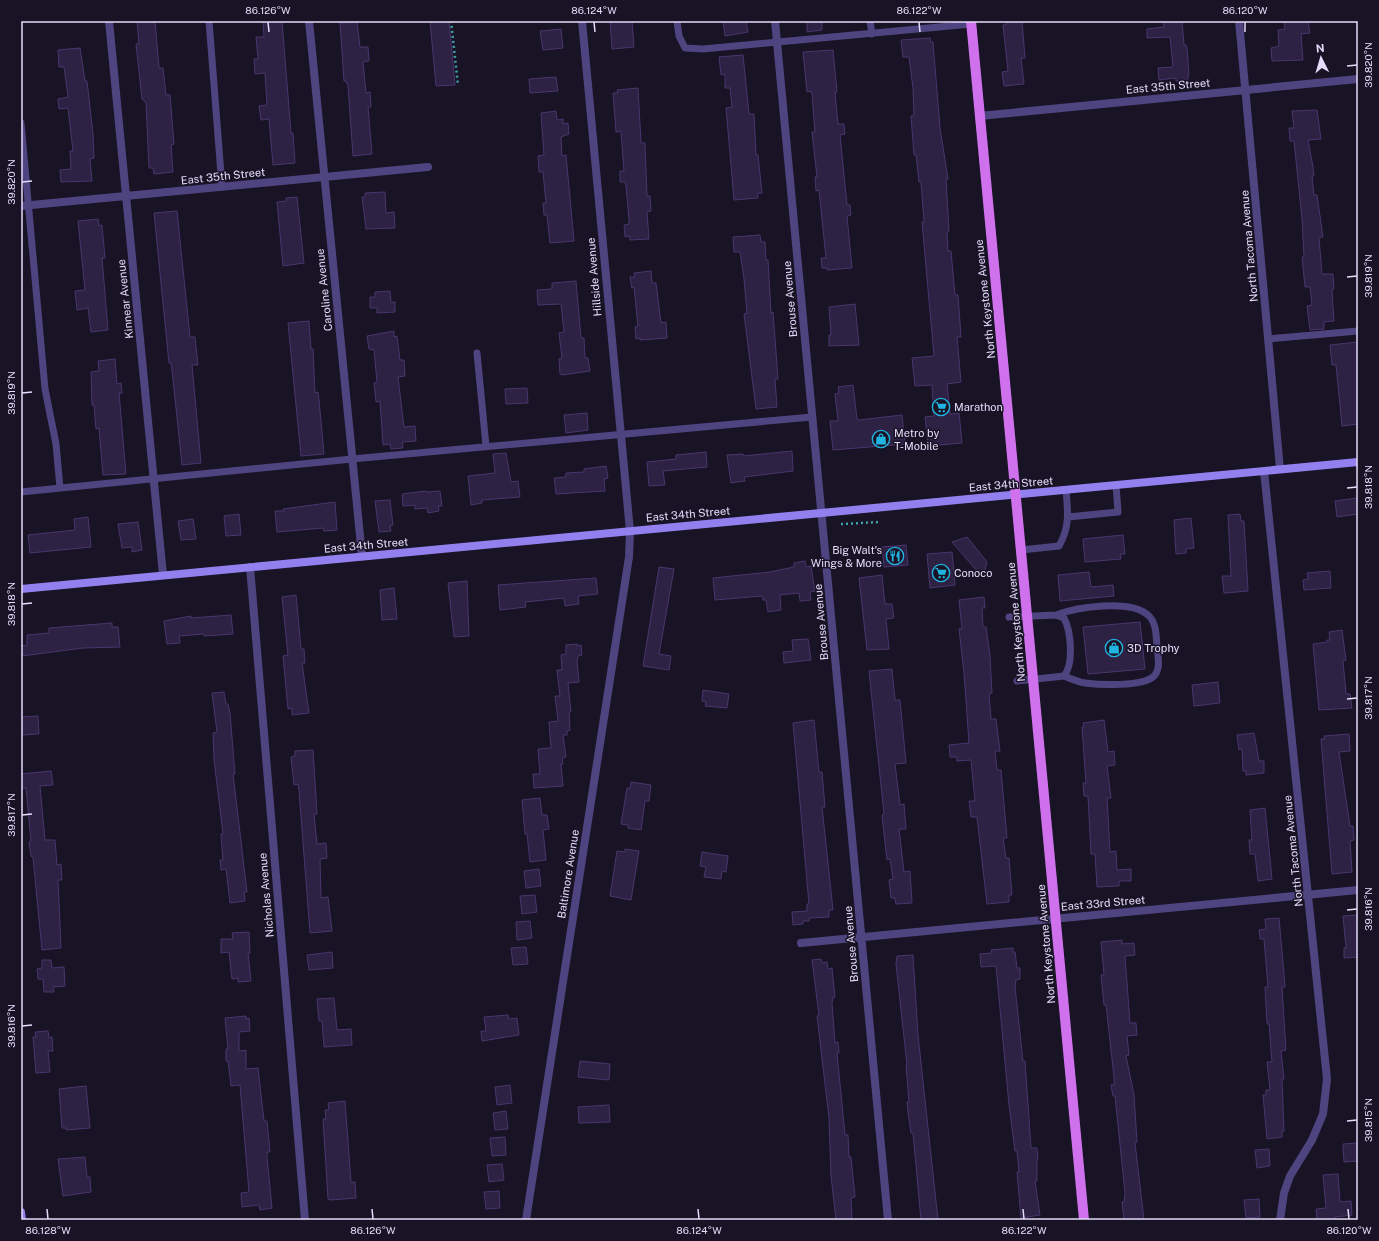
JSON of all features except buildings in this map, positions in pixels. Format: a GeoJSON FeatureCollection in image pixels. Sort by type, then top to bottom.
{"type":"FeatureCollection","features":[{"type":"Feature","properties":{"kind":"main road","name":"North Keystone Avenue"},"geometry":{"type":"LineString","coordinates":[[971,23],[1084,1220]]}},
{"type":"Feature","properties":{"kind":"main road","name":"East 34th Street"},"geometry":{"type":"LineString","coordinates":[[21,589],[1358,462]]}},
{"type":"Feature","properties":{"kind":"main road"},"geometry":{"type":"LineString","coordinates":[[21,1212],[22,1220]]}},
{"type":"Feature","properties":{"kind":"street","name":"Kinnear Avenue"},"geometry":{"type":"LineString","coordinates":[[109,21],[163,575]]}},
{"type":"Feature","properties":{"kind":"street","name":"Caroline Avenue"},"geometry":{"type":"LineString","coordinates":[[309,21],[362,556]]}},
{"type":"Feature","properties":{"kind":"street","name":"Hillside Avenue"},"geometry":{"type":"LineString","coordinates":[[582,21],[630,531]]}},
{"type":"Feature","properties":{"kind":"street","name":"Brouse Avenue"},"geometry":{"type":"LineString","coordinates":[[775,21],[888,1220]]}},
{"type":"Feature","properties":{"kind":"street","name":"North Tacoma Avenue"},"geometry":{"type":"LineString","coordinates":[[1239,21],[1280,469]]}},
{"type":"Feature","properties":{"kind":"street","name":"East 35th Street"},"geometry":{"type":"LineString","coordinates":[[979,116],[1358,79]]}},
{"type":"Feature","properties":{"kind":"street","name":"East 35th Street"},"geometry":{"type":"LineString","coordinates":[[24,206],[428,167]]}},
{"type":"Feature","properties":{"kind":"street","name":"North Tacoma Avenue"},"geometry":{"type":"LineString","coordinates":[[1264,471],[1328,1079],[1319,1124],[1312,1140],[1293,1170],[1286,1187],[1280,1220]]}},
{"type":"Feature","properties":{"kind":"street","name":"Baltimore Avenue"},"geometry":{"type":"LineString","coordinates":[[526,1220],[629,557],[630,531]]}},
{"type":"Feature","properties":{"kind":"street","name":"Nicholas Avenue"},"geometry":{"type":"LineString","coordinates":[[250,567],[305,1220]]}},
{"type":"Feature","properties":{"kind":"street","name":"East 33rd Street"},"geometry":{"type":"LineString","coordinates":[[802,943],[1358,890]]}},
{"type":"Feature","properties":{"kind":"lane"},"geometry":{"type":"LineString","coordinates":[[209,21],[222,187]]}},
{"type":"Feature","properties":{"kind":"lane"},"geometry":{"type":"LineString","coordinates":[[677,21],[679,36],[685,48],[703,49],[872,34],[971,23]]}},
{"type":"Feature","properties":{"kind":"lane"},"geometry":{"type":"LineString","coordinates":[[870,21],[872,34]]}},
{"type":"Feature","properties":{"kind":"lane"},"geometry":{"type":"LineString","coordinates":[[21,123],[24,206],[45,389],[56,444],[60,488]]}},
{"type":"Feature","properties":{"kind":"lane"},"geometry":{"type":"LineString","coordinates":[[1268,339],[1358,331]]}},
{"type":"Feature","properties":{"kind":"lane"},"geometry":{"type":"LineString","coordinates":[[477,353],[486,446]]}},
{"type":"Feature","properties":{"kind":"lane"},"geometry":{"type":"LineString","coordinates":[[21,492],[486,446],[587,437],[620,436],[812,417]]}},
{"type":"Feature","properties":{"kind":"lane"},"geometry":{"type":"LineString","coordinates":[[1068,517],[1118,512],[1116,485]]}},
{"type":"Feature","properties":{"kind":"lane"},"geometry":{"type":"LineString","coordinates":[[1021,550],[1059,546],[1066,535],[1068,517],[1066,490]]}},
{"type":"Feature","properties":{"kind":"lane"},"geometry":{"type":"LineString","coordinates":[[1009,617],[1056,615],[1078,609],[1106,606],[1138,610],[1149,616],[1155,626],[1158,672],[1152,678],[1128,684],[1105,685],[1083,683],[1064,676],[1017,681]]}},
{"type":"Feature","properties":{"kind":"lane"},"geometry":{"type":"LineString","coordinates":[[1056,615],[1064,618],[1068,624],[1071,662],[1068,671],[1064,676]]}},
{"type":"Feature","properties":{"kind":"path"},"geometry":{"type":"LineString","coordinates":[[451,21],[458,85]]}},
{"type":"Feature","properties":{"kind":"path"},"geometry":{"type":"LineString","coordinates":[[841,524],[880,522]]}},
{"type":"Feature","properties":{"kind":"place","name":"Marathon"},"geometry":{"type":"Point","coordinates":[941,407]}},
{"type":"Feature","properties":{"kind":"place","name":"Metro by T-Mobile"},"geometry":{"type":"Point","coordinates":[881,439]}},
{"type":"Feature","properties":{"kind":"place","name":"Big Walt's Wings & More"},"geometry":{"type":"Point","coordinates":[895,556]}},
{"type":"Feature","properties":{"kind":"place","name":"Conoco"},"geometry":{"type":"Point","coordinates":[941,573]}},
{"type":"Feature","properties":{"kind":"place","name":"3D Trophy"},"geometry":{"type":"Point","coordinates":[1114,648]}}]}
